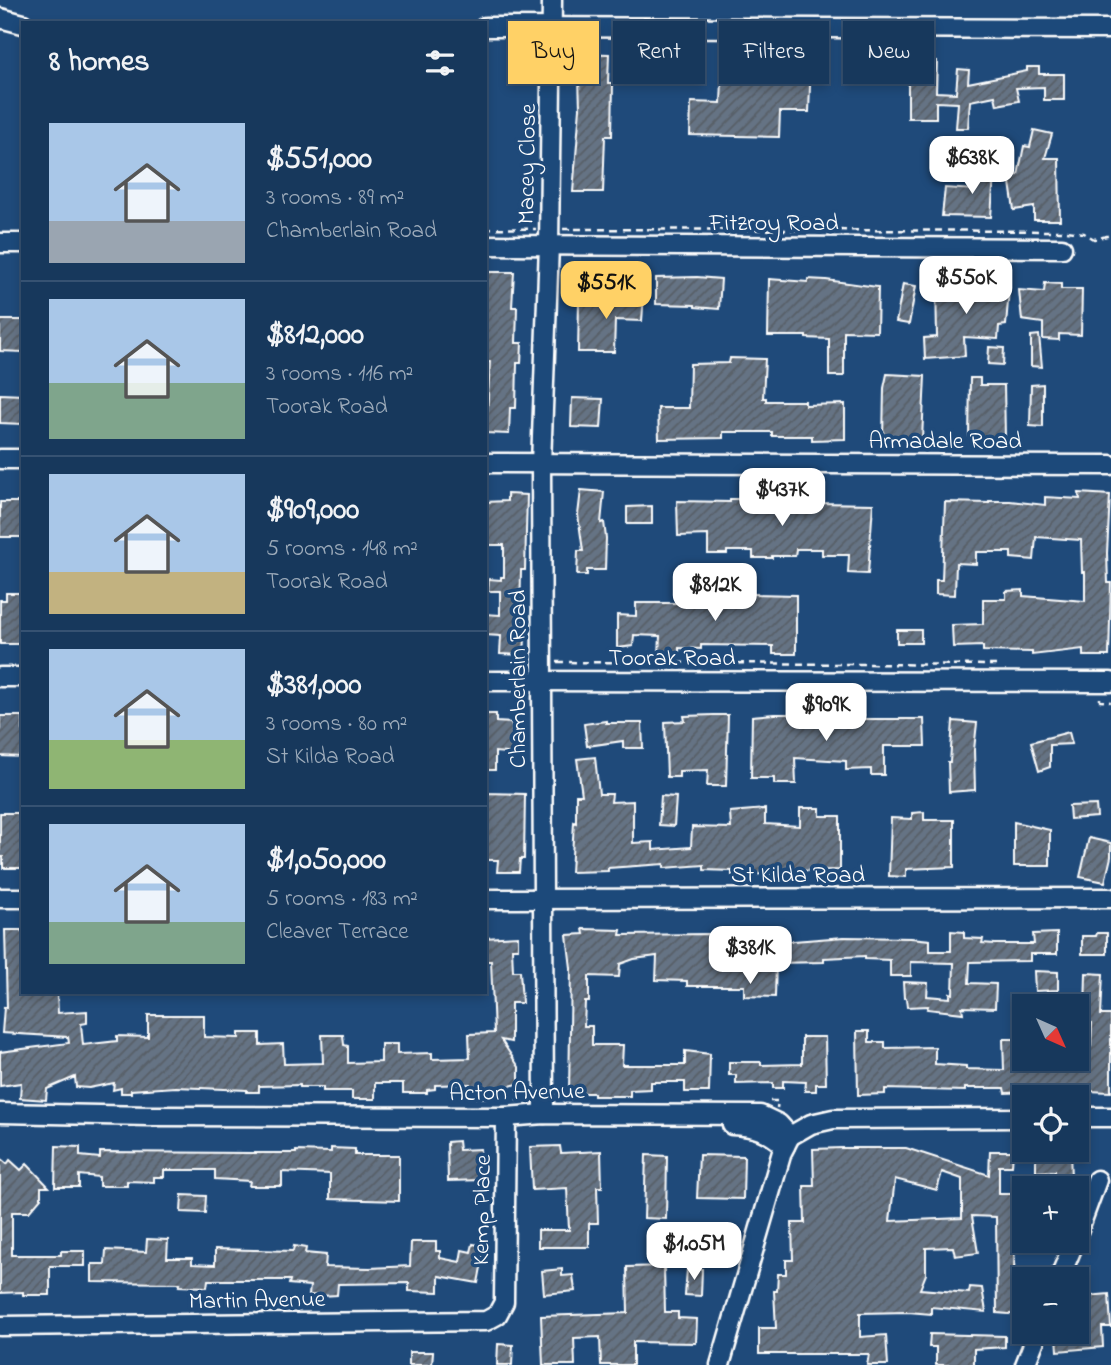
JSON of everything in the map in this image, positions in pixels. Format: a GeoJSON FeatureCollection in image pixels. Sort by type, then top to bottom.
{"type":"FeatureCollection","features":[{"type":"Feature","properties":{"kind":"street","name":"Macey Close"},"geometry":{"type":"LineString","coordinates":[[552,0],[552,21]]}},
{"type":"Feature","properties":{"kind":"street"},"geometry":{"type":"LineString","coordinates":[[0,18],[21,24]]}},
{"type":"Feature","properties":{"kind":"street"},"geometry":{"type":"LineString","coordinates":[[0,30],[21,25]]}},
{"type":"Feature","properties":{"kind":"street"},"geometry":{"type":"LineString","coordinates":[[487,27],[508,27]]}},
{"type":"Feature","properties":{"kind":"street"},"geometry":{"type":"LineString","coordinates":[[599,27],[1111,29]]}},
{"type":"Feature","properties":{"kind":"street","name":"Macey Close"},"geometry":{"type":"LineString","coordinates":[[549,237],[551,84]]}},
{"type":"Feature","properties":{"kind":"street","name":"Fitzroy Road"},"geometry":{"type":"LineString","coordinates":[[487,244],[549,237],[1062,248]]}},
{"type":"Feature","properties":{"kind":"street","name":"Chamberlain Road"},"geometry":{"type":"LineString","coordinates":[[544,1107],[541,464],[549,237]]}},
{"type":"Feature","properties":{"kind":"street"},"geometry":{"type":"LineString","coordinates":[[0,243],[21,243]]}},
{"type":"Feature","properties":{"kind":"street"},"geometry":{"type":"LineString","coordinates":[[0,458],[21,458]]}},
{"type":"Feature","properties":{"kind":"street","name":"Armadale Road"},"geometry":{"type":"LineString","coordinates":[[487,463],[1111,465]]}},
{"type":"Feature","properties":{"kind":"street"},"geometry":{"type":"LineString","coordinates":[[0,677],[21,677]]}},
{"type":"Feature","properties":{"kind":"street","name":"Toorak Road"},"geometry":{"type":"LineString","coordinates":[[487,681],[1111,682]]}},
{"type":"Feature","properties":{"kind":"street"},"geometry":{"type":"LineString","coordinates":[[0,898],[21,898]]}},
{"type":"Feature","properties":{"kind":"street","name":"St Kilda Road"},"geometry":{"type":"LineString","coordinates":[[487,899],[1111,898]]}},
{"type":"Feature","properties":{"kind":"street","name":"Acton Avenue"},"geometry":{"type":"LineString","coordinates":[[0,1125],[506,1122],[544,1107],[760,1115],[771,1120]]}},
{"type":"Feature","properties":{"kind":"street","name":"Acton Avenue"},"geometry":{"type":"LineString","coordinates":[[0,1112],[561,1125],[745,1126],[760,1128],[787,1141]]}},
{"type":"Feature","properties":{"kind":"street"},"geometry":{"type":"LineString","coordinates":[[1089,1117],[1111,1117]]}},
{"type":"Feature","properties":{"kind":"street"},"geometry":{"type":"LineString","coordinates":[[720,1365],[787,1141],[811,1124],[833,1119],[1012,1118]]}},
{"type":"Feature","properties":{"kind":"street"},"geometry":{"type":"LineString","coordinates":[[771,1120],[779,1124],[787,1141]]}},
{"type":"Feature","properties":{"kind":"street","name":"Kemp Place"},"geometry":{"type":"LineString","coordinates":[[505,1302],[506,1122]]}},
{"type":"Feature","properties":{"kind":"street"},"geometry":{"type":"LineString","coordinates":[[1089,1202],[1097,1180]]}},
{"type":"Feature","properties":{"kind":"street","name":"Martin Avenue"},"geometry":{"type":"LineString","coordinates":[[0,1326],[486,1321],[497,1315],[505,1302]]}},
{"type":"Feature","properties":{"kind":"street"},"geometry":{"type":"LineString","coordinates":[[1025,1365],[1033,1344]]}},
{"type":"Feature","properties":{"kind":"path"},"geometry":{"type":"LineString","coordinates":[[487,228],[549,237],[1066,231],[1083,233],[1094,239],[1111,235]]}},
{"type":"Feature","properties":{"kind":"path"},"geometry":{"type":"LineString","coordinates":[[541,662],[1002,665]]}},
{"type":"Feature","properties":{"kind":"path"},"geometry":{"type":"LineString","coordinates":[[516,1101],[544,1107]]}},
{"type":"Feature","properties":{"kind":"path"},"geometry":{"type":"LineString","coordinates":[[764,1101],[778,1101],[771,1120]]}},
{"type":"Feature","properties":{"kind":"building"},"geometry":{"type":"Polygon","coordinates":[[[599,54],[609,54],[608,83],[613,83],[612,136],[605,136],[603,192],[573,192],[580,108],[579,84],[599,84],[599,54]]]}},
{"type":"Feature","properties":{"kind":"building"},"geometry":{"type":"Polygon","coordinates":[[[934,61],[937,61],[936,92],[956,93],[958,69],[969,70],[968,83],[1027,71],[1027,67],[1039,67],[1039,74],[1064,74],[1064,100],[1044,100],[1044,87],[1016,88],[1019,101],[997,105],[995,96],[970,101],[968,128],[956,128],[958,103],[936,102],[936,118],[908,118],[908,84],[934,84],[934,61]]]}},
{"type":"Feature","properties":{"kind":"building"},"geometry":{"type":"Polygon","coordinates":[[[722,84],[810,84],[809,112],[780,112],[779,137],[690,135],[691,102],[721,103],[722,84]]]}},
{"type":"Feature","properties":{"kind":"building"},"geometry":{"type":"Polygon","coordinates":[[[1034,130],[1052,134],[1045,158],[1059,158],[1060,220],[1034,220],[1034,207],[1014,210],[1009,176],[1018,175],[1024,146],[1030,147],[1034,130]]]}},
{"type":"Feature","properties":{"kind":"building"},"geometry":{"type":"Polygon","coordinates":[[[982,159],[995,160],[991,217],[942,216],[945,188],[975,190],[975,183],[980,183],[982,159]]]}},
{"type":"Feature","properties":{"kind":"building"},"geometry":{"type":"Polygon","coordinates":[[[487,272],[514,272],[512,307],[517,307],[516,343],[522,343],[521,363],[517,363],[516,408],[510,408],[509,434],[487,433],[490,362],[487,362],[487,272]]]}},
{"type":"Feature","properties":{"kind":"building"},"geometry":{"type":"Polygon","coordinates":[[[656,278],[721,279],[719,309],[656,304],[656,278]]]}},
{"type":"Feature","properties":{"kind":"building"},"geometry":{"type":"Polygon","coordinates":[[[769,279],[808,282],[808,279],[826,280],[878,287],[877,332],[844,331],[844,376],[829,376],[829,339],[768,336],[769,279]]]}},
{"type":"Feature","properties":{"kind":"building"},"geometry":{"type":"Polygon","coordinates":[[[936,282],[1001,285],[1001,289],[1009,289],[1006,325],[999,326],[998,339],[964,337],[965,356],[925,359],[924,338],[937,337],[936,282]]]}},
{"type":"Feature","properties":{"kind":"building"},"geometry":{"type":"Polygon","coordinates":[[[1045,283],[1061,284],[1061,289],[1082,289],[1081,335],[1059,334],[1059,340],[1043,339],[1043,323],[1022,320],[1019,290],[1044,292],[1045,283]]]}},
{"type":"Feature","properties":{"kind":"building"},"geometry":{"type":"Polygon","coordinates":[[[903,284],[916,286],[909,324],[896,322],[903,284]]]}},
{"type":"Feature","properties":{"kind":"building"},"geometry":{"type":"Polygon","coordinates":[[[614,294],[644,295],[642,321],[615,320],[614,352],[578,352],[579,301],[613,303],[614,294]]]}},
{"type":"Feature","properties":{"kind":"building"},"geometry":{"type":"Polygon","coordinates":[[[0,320],[21,320],[21,352],[0,351],[0,320]]]}},
{"type":"Feature","properties":{"kind":"building"},"geometry":{"type":"Polygon","coordinates":[[[1039,335],[1042,367],[1031,366],[1031,336],[1039,335]]]}},
{"type":"Feature","properties":{"kind":"building"},"geometry":{"type":"Polygon","coordinates":[[[989,347],[1004,348],[1003,365],[988,364],[989,347]]]}},
{"type":"Feature","properties":{"kind":"building"},"geometry":{"type":"Polygon","coordinates":[[[730,358],[765,359],[763,398],[766,398],[766,401],[805,401],[805,405],[845,404],[845,439],[812,440],[812,436],[772,436],[772,432],[723,432],[723,438],[659,439],[658,408],[689,408],[690,364],[729,363],[730,358]]]}},
{"type":"Feature","properties":{"kind":"building"},"geometry":{"type":"Polygon","coordinates":[[[887,374],[925,376],[922,439],[883,439],[884,388],[887,374]]]}},
{"type":"Feature","properties":{"kind":"building"},"geometry":{"type":"Polygon","coordinates":[[[970,378],[980,378],[980,385],[1004,385],[1005,437],[969,437],[970,378]]]}},
{"type":"Feature","properties":{"kind":"building"},"geometry":{"type":"Polygon","coordinates":[[[1043,384],[1043,427],[1030,426],[1031,385],[1043,384]]]}},
{"type":"Feature","properties":{"kind":"building"},"geometry":{"type":"Polygon","coordinates":[[[0,394],[21,395],[21,424],[0,423],[0,394]]]}},
{"type":"Feature","properties":{"kind":"building"},"geometry":{"type":"Polygon","coordinates":[[[572,398],[603,399],[601,428],[571,427],[572,398]]]}},
{"type":"Feature","properties":{"kind":"building"},"geometry":{"type":"Polygon","coordinates":[[[581,490],[604,492],[601,523],[604,522],[606,538],[605,570],[587,570],[587,575],[577,575],[578,551],[583,551],[578,515],[581,490]]]}},
{"type":"Feature","properties":{"kind":"building"},"geometry":{"type":"Polygon","coordinates":[[[1079,493],[1110,495],[1107,553],[1108,583],[1111,583],[1109,656],[1083,656],[1083,649],[1032,655],[1032,652],[983,651],[983,646],[953,647],[952,625],[983,624],[983,599],[1006,599],[1006,591],[1023,590],[1023,596],[1085,601],[1085,572],[1082,572],[1081,540],[1036,537],[1034,560],[1011,558],[1011,552],[976,552],[976,564],[956,563],[955,595],[936,594],[936,580],[942,580],[945,502],[1010,501],[1045,505],[1045,497],[1080,499],[1079,493]]]}},
{"type":"Feature","properties":{"kind":"building"},"geometry":{"type":"Polygon","coordinates":[[[507,494],[527,495],[525,570],[521,570],[520,621],[526,621],[524,655],[500,654],[501,636],[487,635],[487,614],[500,615],[500,591],[488,591],[489,579],[501,580],[501,577],[504,577],[504,545],[487,545],[487,502],[507,501],[507,494]]]}},
{"type":"Feature","properties":{"kind":"building"},"geometry":{"type":"Polygon","coordinates":[[[801,497],[820,498],[820,503],[873,504],[868,574],[848,573],[849,555],[822,555],[822,549],[796,549],[795,556],[772,558],[753,558],[753,551],[708,554],[708,535],[678,536],[677,501],[730,502],[730,499],[750,499],[750,506],[777,506],[801,504],[801,497]]]}},
{"type":"Feature","properties":{"kind":"building"},"geometry":{"type":"Polygon","coordinates":[[[0,502],[21,502],[21,537],[0,537],[0,502]]]}},
{"type":"Feature","properties":{"kind":"building"},"geometry":{"type":"Polygon","coordinates":[[[652,506],[652,524],[627,524],[627,507],[652,506]]]}},
{"type":"Feature","properties":{"kind":"building"},"geometry":{"type":"Polygon","coordinates":[[[6,593],[21,593],[21,644],[0,644],[0,600],[6,600],[6,593]]]}},
{"type":"Feature","properties":{"kind":"building"},"geometry":{"type":"Polygon","coordinates":[[[707,593],[796,595],[796,654],[773,654],[773,646],[701,645],[701,649],[679,648],[679,655],[659,654],[660,636],[634,635],[633,646],[617,648],[617,615],[636,616],[636,603],[683,603],[683,597],[707,597],[707,593]]]}},
{"type":"Feature","properties":{"kind":"building"},"geometry":{"type":"Polygon","coordinates":[[[897,630],[921,630],[921,643],[897,643],[897,630]]]}},
{"type":"Feature","properties":{"kind":"building"},"geometry":{"type":"Polygon","coordinates":[[[487,714],[496,714],[496,722],[512,723],[512,730],[522,730],[518,754],[495,752],[495,770],[487,770],[487,714]]]}},
{"type":"Feature","properties":{"kind":"building"},"geometry":{"type":"Polygon","coordinates":[[[795,714],[795,719],[817,721],[846,721],[846,718],[864,716],[864,719],[924,719],[925,746],[884,746],[884,775],[871,775],[871,769],[846,770],[846,761],[795,758],[796,784],[774,784],[774,778],[751,778],[752,716],[795,714]]]}},
{"type":"Feature","properties":{"kind":"building"},"geometry":{"type":"Polygon","coordinates":[[[728,715],[726,786],[707,786],[708,770],[679,771],[679,777],[667,777],[665,722],[685,721],[684,716],[728,715]]]}},
{"type":"Feature","properties":{"kind":"building"},"geometry":{"type":"Polygon","coordinates":[[[0,716],[21,716],[21,757],[0,756],[0,716]]]}},
{"type":"Feature","properties":{"kind":"building"},"geometry":{"type":"Polygon","coordinates":[[[606,721],[642,723],[643,748],[623,748],[623,741],[587,746],[584,724],[606,721]]]}},
{"type":"Feature","properties":{"kind":"building"},"geometry":{"type":"Polygon","coordinates":[[[953,721],[977,723],[974,750],[975,790],[949,792],[948,762],[953,721]]]}},
{"type":"Feature","properties":{"kind":"building"},"geometry":{"type":"Polygon","coordinates":[[[1069,732],[1072,744],[1050,745],[1050,767],[1039,771],[1031,742],[1069,732]]]}},
{"type":"Feature","properties":{"kind":"building"},"geometry":{"type":"Polygon","coordinates":[[[595,757],[599,794],[612,794],[611,802],[633,801],[633,843],[653,842],[653,850],[691,847],[692,827],[731,828],[730,812],[765,809],[765,824],[800,826],[800,808],[820,808],[820,816],[840,816],[840,870],[791,871],[791,876],[732,875],[732,871],[704,870],[704,865],[664,868],[664,864],[608,868],[608,871],[571,872],[576,795],[582,795],[577,759],[595,757]]]}},
{"type":"Feature","properties":{"kind":"building"},"geometry":{"type":"Polygon","coordinates":[[[487,793],[525,794],[524,859],[520,859],[519,872],[497,872],[498,860],[487,860],[487,793]]]}},
{"type":"Feature","properties":{"kind":"building"},"geometry":{"type":"Polygon","coordinates":[[[661,796],[676,797],[674,826],[659,825],[661,796]]]}},
{"type":"Feature","properties":{"kind":"building"},"geometry":{"type":"Polygon","coordinates":[[[1096,805],[1097,817],[1070,819],[1069,806],[1096,805]]]}},
{"type":"Feature","properties":{"kind":"building"},"geometry":{"type":"Polygon","coordinates":[[[924,812],[924,820],[954,820],[954,867],[906,869],[906,877],[889,876],[891,818],[912,819],[912,813],[924,812]]]}},
{"type":"Feature","properties":{"kind":"building"},"geometry":{"type":"Polygon","coordinates":[[[0,813],[21,813],[21,868],[3,868],[3,857],[0,857],[0,813]]]}},
{"type":"Feature","properties":{"kind":"building"},"geometry":{"type":"Polygon","coordinates":[[[1014,822],[1050,830],[1050,866],[1014,866],[1014,822]]]}},
{"type":"Feature","properties":{"kind":"building"},"geometry":{"type":"Polygon","coordinates":[[[1089,838],[1111,843],[1111,857],[1105,882],[1080,877],[1089,838]]]}},
{"type":"Feature","properties":{"kind":"building"},"geometry":{"type":"Polygon","coordinates":[[[583,929],[621,930],[620,935],[709,934],[742,937],[742,942],[844,937],[911,938],[930,940],[930,951],[951,951],[951,931],[964,932],[964,938],[983,939],[982,943],[995,944],[1034,944],[1033,934],[1057,933],[1057,954],[1030,954],[1030,961],[970,962],[969,983],[996,984],[995,1008],[962,1007],[963,1013],[927,1009],[928,1006],[907,1007],[904,998],[903,982],[928,983],[927,996],[950,998],[950,993],[953,994],[954,963],[911,962],[911,976],[890,976],[890,960],[865,959],[865,956],[824,958],[824,962],[776,963],[775,997],[744,996],[744,986],[687,986],[687,981],[656,980],[657,956],[634,959],[620,964],[619,977],[589,976],[589,1002],[585,1002],[584,1026],[592,1026],[592,1045],[623,1045],[622,1065],[685,1065],[685,1051],[710,1054],[709,1092],[685,1092],[685,1082],[651,1082],[651,1089],[630,1090],[630,1096],[594,1096],[594,1093],[569,1093],[571,968],[567,935],[584,934],[583,929]]]}},
{"type":"Feature","properties":{"kind":"building"},"geometry":{"type":"Polygon","coordinates":[[[5,930],[21,930],[21,994],[57,994],[58,1013],[87,1011],[87,1023],[81,1024],[83,1045],[117,1041],[117,1036],[148,1037],[148,1015],[204,1015],[204,1037],[239,1038],[239,1033],[260,1033],[260,1045],[283,1044],[284,1064],[323,1063],[322,1035],[343,1035],[344,1045],[348,1046],[348,1063],[381,1062],[381,1044],[397,1044],[397,1054],[432,1053],[432,1059],[470,1058],[469,1034],[494,1033],[491,961],[487,961],[487,938],[518,936],[518,948],[512,948],[513,971],[520,971],[522,1003],[511,1003],[511,1042],[501,1040],[519,1067],[519,1084],[492,1089],[492,1097],[476,1098],[475,1087],[470,1087],[470,1084],[435,1085],[435,1089],[427,1090],[427,1093],[403,1093],[403,1083],[375,1083],[375,1099],[352,1099],[352,1091],[323,1091],[323,1087],[300,1085],[259,1086],[259,1092],[176,1087],[121,1093],[121,1088],[113,1090],[114,1083],[89,1088],[76,1087],[75,1077],[47,1089],[46,1100],[20,1098],[21,1083],[0,1086],[0,1052],[69,1043],[68,1037],[2,1033],[4,1007],[7,1008],[5,930]]]}},
{"type":"Feature","properties":{"kind":"building"},"geometry":{"type":"Polygon","coordinates":[[[1097,933],[1107,933],[1107,954],[1082,954],[1082,936],[1096,936],[1097,933]]]}},
{"type":"Feature","properties":{"kind":"building"},"geometry":{"type":"Polygon","coordinates":[[[1034,971],[1058,972],[1058,990],[1035,991],[1034,971]]]}},
{"type":"Feature","properties":{"kind":"building"},"geometry":{"type":"Polygon","coordinates":[[[1086,973],[1103,974],[1101,1015],[1111,1015],[1111,1092],[1089,1091],[1089,1085],[1012,1085],[1012,1093],[1005,1093],[1004,1088],[965,1088],[965,1091],[885,1089],[885,1094],[858,1095],[857,1031],[869,1031],[869,1042],[885,1042],[885,1048],[935,1047],[935,1064],[966,1066],[966,1069],[1004,1070],[1003,1039],[1012,1039],[1012,1071],[1089,1071],[1092,1023],[1089,1023],[1089,994],[1085,994],[1086,973]]]}},
{"type":"Feature","properties":{"kind":"building"},"geometry":{"type":"Polygon","coordinates":[[[802,1037],[825,1037],[826,1084],[816,1084],[816,1091],[805,1091],[806,1082],[783,1081],[783,1088],[773,1088],[773,1083],[736,1084],[736,1075],[729,1075],[729,1062],[761,1062],[761,1065],[802,1064],[802,1037]]]}},
{"type":"Feature","properties":{"kind":"building"},"geometry":{"type":"Polygon","coordinates":[[[458,1141],[459,1150],[480,1149],[482,1180],[448,1181],[447,1142],[458,1141]]]}},
{"type":"Feature","properties":{"kind":"building"},"geometry":{"type":"Polygon","coordinates":[[[56,1146],[80,1147],[80,1156],[100,1158],[100,1152],[296,1153],[331,1152],[331,1148],[355,1149],[355,1155],[399,1155],[399,1201],[330,1199],[330,1174],[282,1172],[282,1186],[249,1186],[250,1181],[215,1179],[215,1170],[164,1170],[164,1177],[154,1177],[154,1182],[127,1181],[127,1186],[99,1186],[99,1177],[79,1175],[79,1187],[55,1187],[56,1146]]]}},
{"type":"Feature","properties":{"kind":"building"},"geometry":{"type":"Polygon","coordinates":[[[560,1146],[561,1153],[601,1151],[602,1187],[597,1187],[598,1223],[589,1223],[589,1247],[538,1247],[538,1230],[569,1230],[567,1188],[532,1190],[530,1147],[560,1146]]]}},
{"type":"Feature","properties":{"kind":"building"},"geometry":{"type":"Polygon","coordinates":[[[906,1148],[989,1175],[990,1151],[1012,1151],[1012,1166],[999,1166],[999,1194],[1012,1194],[1012,1253],[1015,1253],[1012,1314],[997,1313],[996,1217],[972,1216],[978,1253],[955,1256],[953,1247],[926,1248],[926,1274],[920,1289],[969,1293],[970,1287],[982,1288],[986,1312],[931,1307],[931,1314],[860,1313],[860,1337],[886,1335],[888,1365],[867,1365],[869,1354],[759,1354],[759,1328],[776,1328],[774,1291],[777,1291],[778,1274],[786,1274],[786,1260],[793,1260],[792,1223],[805,1223],[804,1186],[814,1186],[813,1149],[906,1148]],[[942,1172],[937,1190],[895,1179],[890,1221],[962,1218],[962,1179],[942,1172]]]}},
{"type":"Feature","properties":{"kind":"building"},"geometry":{"type":"Polygon","coordinates":[[[646,1155],[667,1156],[666,1219],[644,1218],[646,1155]]]}},
{"type":"Feature","properties":{"kind":"building"},"geometry":{"type":"Polygon","coordinates":[[[699,1155],[744,1156],[743,1199],[697,1198],[699,1155]]]}},
{"type":"Feature","properties":{"kind":"building"},"geometry":{"type":"Polygon","coordinates":[[[0,1158],[7,1164],[10,1160],[21,1170],[27,1164],[49,1187],[41,1187],[41,1198],[29,1212],[12,1212],[12,1255],[61,1255],[61,1251],[85,1251],[85,1266],[50,1266],[50,1295],[0,1293],[0,1158]]]}},
{"type":"Feature","properties":{"kind":"building"},"geometry":{"type":"Polygon","coordinates":[[[1036,1162],[1070,1162],[1071,1176],[1055,1176],[1055,1171],[1036,1172],[1036,1162]]]}},
{"type":"Feature","properties":{"kind":"building"},"geometry":{"type":"Polygon","coordinates":[[[182,1195],[206,1196],[205,1213],[181,1212],[182,1195]]]}},
{"type":"Feature","properties":{"kind":"building"},"geometry":{"type":"Polygon","coordinates":[[[702,1230],[723,1230],[723,1254],[702,1255],[702,1230]]]}},
{"type":"Feature","properties":{"kind":"building"},"geometry":{"type":"Polygon","coordinates":[[[147,1239],[168,1240],[167,1258],[192,1258],[192,1264],[215,1265],[215,1249],[293,1251],[294,1246],[306,1248],[305,1253],[326,1255],[325,1267],[370,1268],[410,1266],[411,1242],[436,1242],[436,1251],[440,1251],[440,1258],[460,1262],[462,1250],[471,1252],[473,1244],[485,1246],[478,1283],[439,1276],[439,1292],[409,1291],[409,1283],[338,1284],[337,1295],[321,1296],[309,1295],[310,1286],[289,1284],[290,1280],[208,1280],[207,1287],[179,1286],[180,1283],[92,1282],[92,1264],[105,1264],[106,1250],[146,1252],[147,1239]]]}},
{"type":"Feature","properties":{"kind":"building"},"geometry":{"type":"Polygon","coordinates":[[[664,1266],[665,1312],[678,1312],[678,1318],[697,1319],[696,1343],[633,1342],[633,1365],[601,1365],[600,1337],[574,1338],[575,1365],[543,1365],[541,1316],[628,1313],[627,1267],[664,1266]]]}},
{"type":"Feature","properties":{"kind":"building"},"geometry":{"type":"Polygon","coordinates":[[[562,1269],[562,1276],[573,1275],[575,1291],[544,1294],[542,1271],[562,1269]]]}},
{"type":"Feature","properties":{"kind":"building"},"geometry":{"type":"Polygon","coordinates":[[[687,1269],[702,1269],[701,1296],[685,1295],[687,1269]]]}},
{"type":"Feature","properties":{"kind":"building"},"geometry":{"type":"Polygon","coordinates":[[[1109,1294],[1111,1327],[1102,1327],[1103,1347],[1058,1351],[1058,1344],[1089,1344],[1089,1296],[1109,1294]]]}},
{"type":"Feature","properties":{"kind":"building"},"geometry":{"type":"Polygon","coordinates":[[[930,1334],[1005,1336],[1005,1347],[974,1349],[974,1365],[936,1365],[936,1347],[929,1347],[930,1334]]]}},
{"type":"Feature","properties":{"kind":"building"},"geometry":{"type":"Polygon","coordinates":[[[498,1344],[513,1345],[512,1365],[497,1365],[498,1344]]]}},
{"type":"Feature","properties":{"kind":"building"},"geometry":{"type":"Polygon","coordinates":[[[409,1352],[433,1352],[432,1365],[409,1365],[409,1352]]]}}]}
